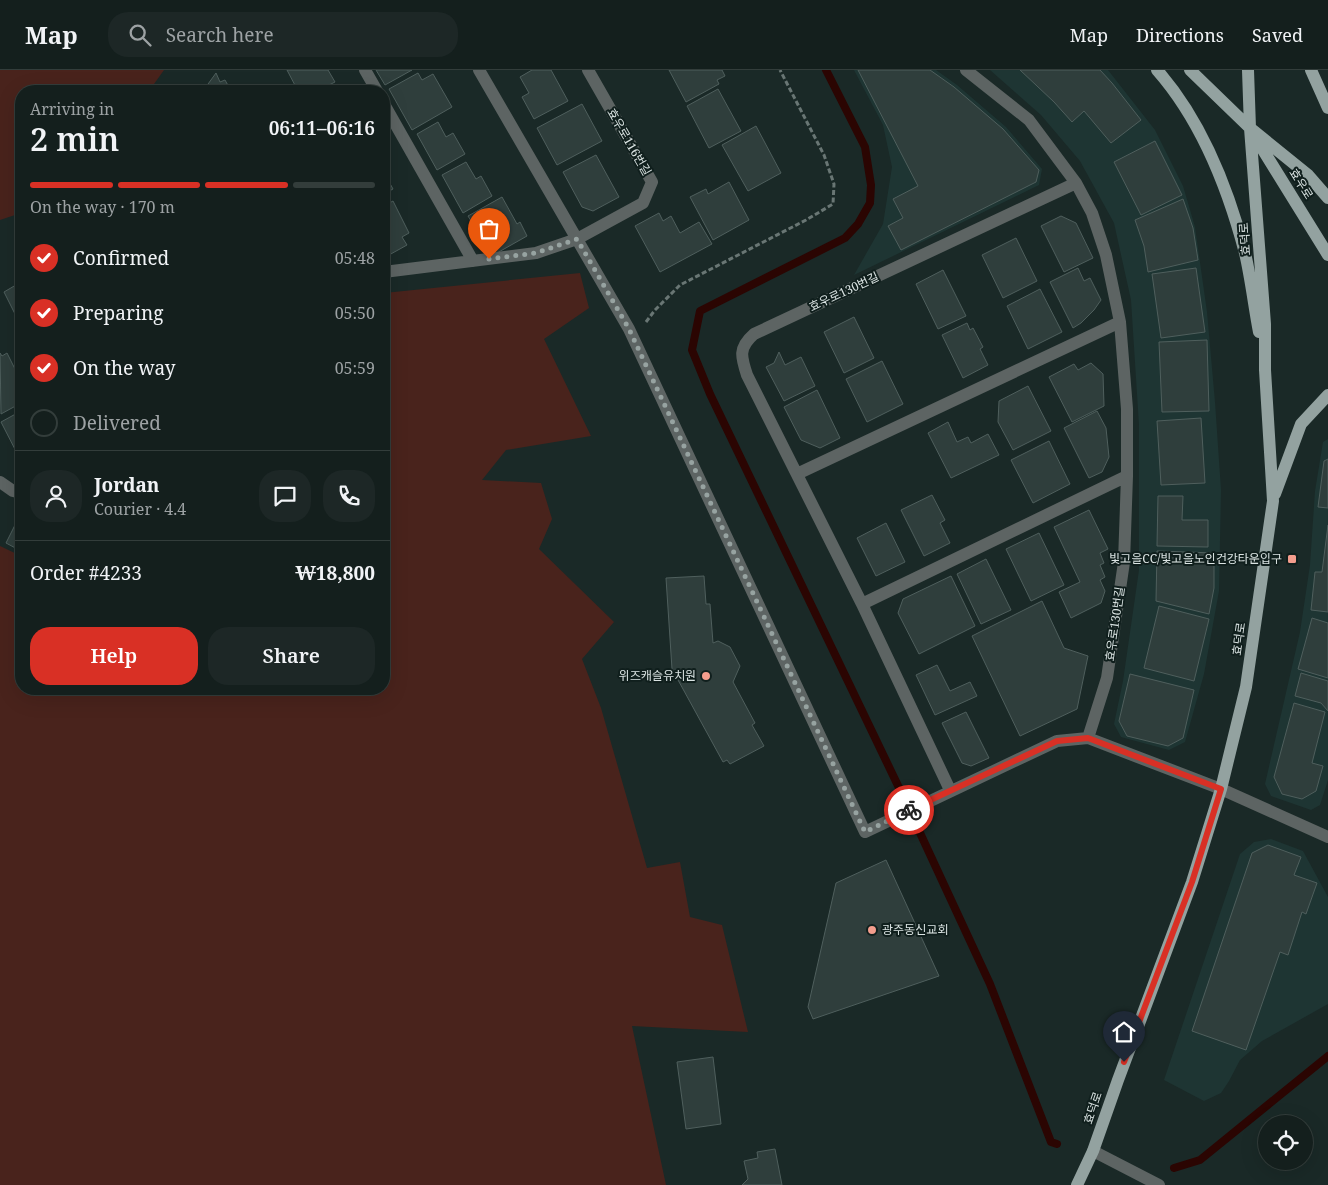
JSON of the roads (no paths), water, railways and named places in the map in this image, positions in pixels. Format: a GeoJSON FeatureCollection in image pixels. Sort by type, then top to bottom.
{"type":"FeatureCollection","features":[{"type":"Feature","properties":{"kind":"main road"},"geometry":{"type":"LineString","coordinates":[[1157,70],[1168,82],[1198,130],[1226,190],[1245,255],[1265,370]]}},
{"type":"Feature","properties":{"kind":"main road","name":"효우로"},"geometry":{"type":"LineString","coordinates":[[1190,70],[1250,128],[1308,175],[1328,198]]}},
{"type":"Feature","properties":{"kind":"main road","name":"효덕로"},"geometry":{"type":"LineString","coordinates":[[1077,1185],[1093,1151],[1192,882],[1221,789],[1246,688],[1273,501],[1265,370],[1265,324],[1250,128],[1248,70]]}},
{"type":"Feature","properties":{"kind":"main road"},"geometry":{"type":"LineString","coordinates":[[1311,70],[1328,108]]}},
{"type":"Feature","properties":{"kind":"main road","name":"효우로"},"geometry":{"type":"LineString","coordinates":[[1250,128],[1328,255]]}},
{"type":"Feature","properties":{"kind":"main road"},"geometry":{"type":"LineString","coordinates":[[1273,501],[1301,424],[1328,394]]}},
{"type":"Feature","properties":{"kind":"street"},"geometry":{"type":"LineString","coordinates":[[365,70],[374,85]]}},
{"type":"Feature","properties":{"kind":"street"},"geometry":{"type":"LineString","coordinates":[[479,70],[629,329],[865,832],[933,798],[1057,741],[1088,738],[1221,789],[1328,837]]}},
{"type":"Feature","properties":{"kind":"street","name":"효우로116번길"},"geometry":{"type":"LineString","coordinates":[[390,271],[536,253],[577,239],[643,203],[652,182],[588,70]]}},
{"type":"Feature","properties":{"kind":"street","name":"효우로130번길"},"geometry":{"type":"LineString","coordinates":[[966,70],[1029,120],[1076,183],[1092,213],[1106,255],[1120,322],[1127,409],[1124,562],[1107,678],[1088,738]]}},
{"type":"Feature","properties":{"kind":"street"},"geometry":{"type":"LineString","coordinates":[[390,115],[473,261]]}},
{"type":"Feature","properties":{"kind":"street","name":"효우로130번길"},"geometry":{"type":"LineString","coordinates":[[950,790],[862,604],[747,375],[742,358],[743,348],[748,340],[763,330],[1076,183]]}},
{"type":"Feature","properties":{"kind":"street"},"geometry":{"type":"LineString","coordinates":[[797,474],[1120,322]]}},
{"type":"Feature","properties":{"kind":"street"},"geometry":{"type":"LineString","coordinates":[[862,604],[1127,476]]}},
{"type":"Feature","properties":{"kind":"street"},"geometry":{"type":"LineString","coordinates":[[0,482],[15,492]]}},
{"type":"Feature","properties":{"kind":"street"},"geometry":{"type":"LineString","coordinates":[[1093,1151],[1159,1185]]}},
{"type":"Feature","properties":{"kind":"waterway"},"geometry":{"type":"LineString","coordinates":[[826,70],[865,147],[871,185],[870,203],[858,224],[845,238],[700,311],[692,350],[710,394],[902,794],[990,984],[1051,1142],[1057,1144]]}},
{"type":"Feature","properties":{"kind":"waterway"},"geometry":{"type":"LineString","coordinates":[[1174,1168],[1200,1160],[1328,1056]]}},
{"type":"Feature","properties":{"kind":"place","name":"빛고을CC/빛고을노인건강타운입구"},"geometry":{"type":"Point","coordinates":[1292,559]}},
{"type":"Feature","properties":{"kind":"place","name":"위즈캐슬유치원"},"geometry":{"type":"Point","coordinates":[706,676]}},
{"type":"Feature","properties":{"kind":"place","name":"광주동신교회"},"geometry":{"type":"Point","coordinates":[872,930]}}]}
